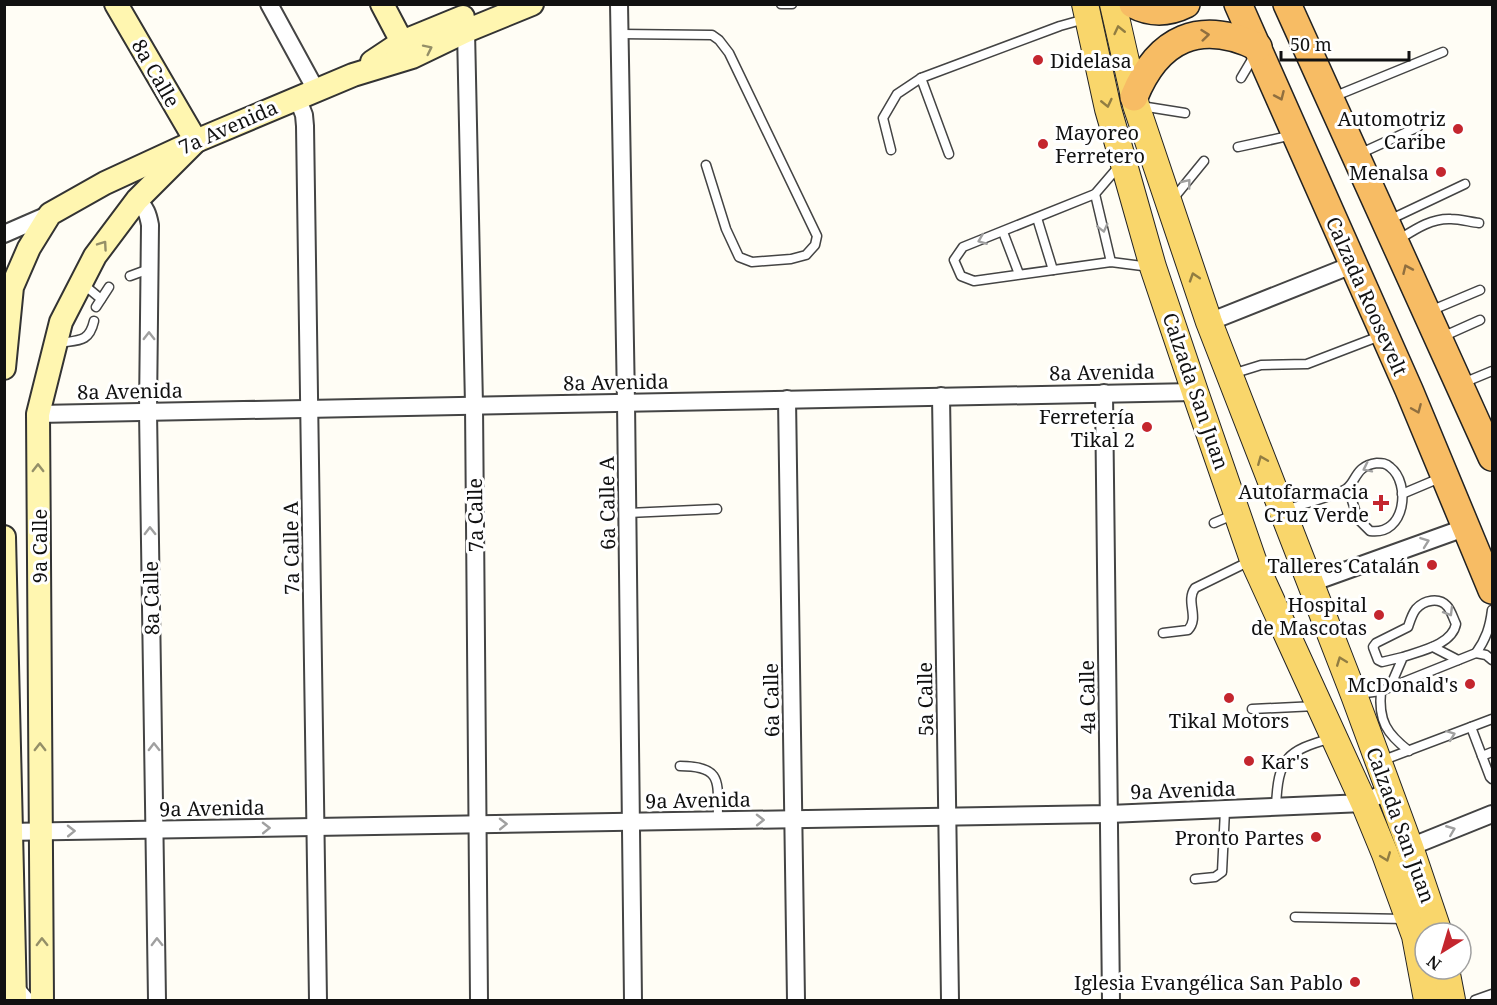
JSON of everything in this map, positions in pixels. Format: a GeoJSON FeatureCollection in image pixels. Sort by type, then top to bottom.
{"type":"FeatureCollection","features":[{"type":"Feature","properties":{"kind":"highway"},"geometry":{"type":"LineString","coordinates":[[1133,4],[1143,10],[1164,12],[1186,4]]}},
{"type":"Feature","properties":{"kind":"highway","name":"Calzada Roosevelt"},"geometry":{"type":"LineString","coordinates":[[1238,4],[1445,476],[1492,590]]}},
{"type":"Feature","properties":{"kind":"highway"},"geometry":{"type":"LineString","coordinates":[[1287,4],[1492,456]]}},
{"type":"Feature","properties":{"kind":"highway"},"geometry":{"type":"LineString","coordinates":[[1135,101],[1143,76],[1156,58],[1173,44],[1194,36],[1216,33],[1238,37],[1258,47]]}},
{"type":"Feature","properties":{"kind":"main road","name":"8a Calle"},"geometry":{"type":"LineString","coordinates":[[116,4],[196,141]]}},
{"type":"Feature","properties":{"kind":"main road"},"geometry":{"type":"LineString","coordinates":[[382,4],[402,42],[385,65]]}},
{"type":"Feature","properties":{"kind":"main road","name":"7a Avenida"},"geometry":{"type":"LineString","coordinates":[[353,75],[402,42],[490,4]]}},
{"type":"Feature","properties":{"kind":"main road","name":"7a Avenida"},"geometry":{"type":"LineString","coordinates":[[105,183],[306,94],[353,75],[412,57],[466,30],[532,4]]}},
{"type":"Feature","properties":{"kind":"main road","name":"Calzada San Juan"},"geometry":{"type":"LineString","coordinates":[[1113,4],[1135,101],[1209,322],[1354,695],[1435,921]]}},
{"type":"Feature","properties":{"kind":"main road","name":"Calzada San Juan"},"geometry":{"type":"LineString","coordinates":[[1087,11],[1108,109],[1154,267],[1195,392],[1253,560],[1364,803],[1409,919],[1415,936],[1427,1000]]}},
{"type":"Feature","properties":{"kind":"main road","name":"9a Calle"},"geometry":{"type":"LineString","coordinates":[[42,1000],[38,414],[61,322],[95,256],[137,200],[196,141]]}},
{"type":"Feature","properties":{"kind":"main road"},"geometry":{"type":"LineString","coordinates":[[4,368],[8,282],[50,214],[105,183],[116,185],[137,200]]}},
{"type":"Feature","properties":{"kind":"main road","name":"9a Calle"},"geometry":{"type":"LineString","coordinates":[[4,537],[8,832],[15,991]]}},
{"type":"Feature","properties":{"kind":"main road"},"geometry":{"type":"LineString","coordinates":[[1448,981],[1452,1000]]}},
{"type":"Feature","properties":{"kind":"street","name":"7a Calle A"},"geometry":{"type":"LineString","coordinates":[[269,4],[306,94],[301,104],[306,126],[318,1000]]}},
{"type":"Feature","properties":{"kind":"street","name":"6a Calle A"},"geometry":{"type":"LineString","coordinates":[[619,4],[628,513],[633,1000]]}},
{"type":"Feature","properties":{"kind":"street","name":"7a Calle"},"geometry":{"type":"LineString","coordinates":[[466,30],[474,405],[479,1000]]}},
{"type":"Feature","properties":{"kind":"street","name":"8a Calle"},"geometry":{"type":"LineString","coordinates":[[137,200],[148,214],[148,411],[157,1000]]}},
{"type":"Feature","properties":{"kind":"street"},"geometry":{"type":"LineString","coordinates":[[4,234],[50,214]]}},
{"type":"Feature","properties":{"kind":"street"},"geometry":{"type":"LineString","coordinates":[[1209,322],[1352,265]]}},
{"type":"Feature","properties":{"kind":"street","name":"8a Avenida"},"geometry":{"type":"LineString","coordinates":[[38,414],[1195,392]]}},
{"type":"Feature","properties":{"kind":"street","name":"4a Calle"},"geometry":{"type":"LineString","coordinates":[[1104,393],[1111,1000]]}},
{"type":"Feature","properties":{"kind":"street","name":"5a Calle"},"geometry":{"type":"LineString","coordinates":[[940,396],[950,1000]]}},
{"type":"Feature","properties":{"kind":"street","name":"6a Calle"},"geometry":{"type":"LineString","coordinates":[[787,399],[796,1000]]}},
{"type":"Feature","properties":{"kind":"street"},"geometry":{"type":"LineString","coordinates":[[1311,584],[1467,527]]}},
{"type":"Feature","properties":{"kind":"street","name":"9a Avenida"},"geometry":{"type":"LineString","coordinates":[[8,832],[1109,814],[1364,803],[1389,790]]}},
{"type":"Feature","properties":{"kind":"street"},"geometry":{"type":"LineString","coordinates":[[1410,847],[1492,814]]}},
{"type":"Feature","properties":{"kind":"lane"},"geometry":{"type":"LineString","coordinates":[[781,4],[792,4]]}},
{"type":"Feature","properties":{"kind":"lane"},"geometry":{"type":"LineString","coordinates":[[891,150],[883,118],[897,94],[921,78],[1060,26],[1087,11]]}},
{"type":"Feature","properties":{"kind":"lane"},"geometry":{"type":"LineString","coordinates":[[620,34],[701,34],[712,35],[719,40],[729,53],[817,236],[815,245],[806,255],[790,259],[752,262],[739,256],[726,229],[706,165]]}},
{"type":"Feature","properties":{"kind":"lane"},"geometry":{"type":"LineString","coordinates":[[1241,78],[1258,47]]}},
{"type":"Feature","properties":{"kind":"lane"},"geometry":{"type":"LineString","coordinates":[[1330,98],[1443,52]]}},
{"type":"Feature","properties":{"kind":"lane"},"geometry":{"type":"LineString","coordinates":[[921,78],[949,154]]}},
{"type":"Feature","properties":{"kind":"lane"},"geometry":{"type":"LineString","coordinates":[[1135,101],[1185,113]]}},
{"type":"Feature","properties":{"kind":"lane"},"geometry":{"type":"LineString","coordinates":[[1356,155],[1418,127]]}},
{"type":"Feature","properties":{"kind":"lane"},"geometry":{"type":"LineString","coordinates":[[1238,147],[1296,134]]}},
{"type":"Feature","properties":{"kind":"lane"},"geometry":{"type":"LineString","coordinates":[[1123,161],[1095,195],[963,247],[954,260],[961,276],[974,281],[1111,262],[1154,267]]}},
{"type":"Feature","properties":{"kind":"lane"},"geometry":{"type":"LineString","coordinates":[[1169,204],[1204,161]]}},
{"type":"Feature","properties":{"kind":"lane"},"geometry":{"type":"LineString","coordinates":[[1390,231],[1466,184]]}},
{"type":"Feature","properties":{"kind":"lane"},"geometry":{"type":"LineString","coordinates":[[1095,195],[1111,262]]}},
{"type":"Feature","properties":{"kind":"lane"},"geometry":{"type":"LineString","coordinates":[[1037,218],[1053,270]]}},
{"type":"Feature","properties":{"kind":"lane"},"geometry":{"type":"LineString","coordinates":[[1390,231],[1421,226],[1437,220],[1451,219],[1479,223]]}},
{"type":"Feature","properties":{"kind":"lane"},"geometry":{"type":"LineString","coordinates":[[1002,232],[1019,274]]}},
{"type":"Feature","properties":{"kind":"lane"},"geometry":{"type":"LineString","coordinates":[[130,276],[149,269]]}},
{"type":"Feature","properties":{"kind":"lane"},"geometry":{"type":"LineString","coordinates":[[81,282],[101,299]]}},
{"type":"Feature","properties":{"kind":"lane"},"geometry":{"type":"LineString","coordinates":[[96,308],[109,287]]}},
{"type":"Feature","properties":{"kind":"lane"},"geometry":{"type":"LineString","coordinates":[[1427,312],[1480,290]]}},
{"type":"Feature","properties":{"kind":"lane"},"geometry":{"type":"LineString","coordinates":[[1439,338],[1480,320]]}},
{"type":"Feature","properties":{"kind":"lane"},"geometry":{"type":"LineString","coordinates":[[55,344],[85,339],[92,332],[94,321]]}},
{"type":"Feature","properties":{"kind":"lane"},"geometry":{"type":"LineString","coordinates":[[1229,376],[1261,365],[1307,364],[1383,334]]}},
{"type":"Feature","properties":{"kind":"lane"},"geometry":{"type":"LineString","coordinates":[[1460,385],[1492,371]]}},
{"type":"Feature","properties":{"kind":"lane"},"geometry":{"type":"LineString","coordinates":[[1282,511],[1348,488],[1362,469],[1371,464],[1383,463],[1391,467],[1397,476],[1402,494],[1402,506],[1397,521],[1384,530],[1370,531],[1358,519],[1348,488]]}},
{"type":"Feature","properties":{"kind":"lane"},"geometry":{"type":"LineString","coordinates":[[1402,494],[1445,476]]}},
{"type":"Feature","properties":{"kind":"lane"},"geometry":{"type":"LineString","coordinates":[[628,513],[717,509]]}},
{"type":"Feature","properties":{"kind":"lane"},"geometry":{"type":"LineString","coordinates":[[1214,523],[1238,513]]}},
{"type":"Feature","properties":{"kind":"lane"},"geometry":{"type":"LineString","coordinates":[[1163,633],[1188,630],[1191,626],[1194,620],[1190,600],[1191,593],[1196,588],[1253,560]]}},
{"type":"Feature","properties":{"kind":"lane"},"geometry":{"type":"LineString","coordinates":[[1433,600],[1449,607],[1456,624],[1451,636],[1433,647],[1403,657],[1382,662],[1378,660],[1373,646],[1408,627],[1414,611],[1419,606],[1433,600]]}},
{"type":"Feature","properties":{"kind":"lane"},"geometry":{"type":"LineString","coordinates":[[1354,695],[1381,691],[1476,653],[1485,642],[1492,610]]}},
{"type":"Feature","properties":{"kind":"lane"},"geometry":{"type":"LineString","coordinates":[[1433,647],[1458,660]]}},
{"type":"Feature","properties":{"kind":"lane"},"geometry":{"type":"LineString","coordinates":[[1476,653],[1486,655],[1492,660]]}},
{"type":"Feature","properties":{"kind":"lane"},"geometry":{"type":"LineString","coordinates":[[1390,687],[1403,657]]}},
{"type":"Feature","properties":{"kind":"lane"},"geometry":{"type":"LineString","coordinates":[[1381,691],[1379,705],[1384,722],[1393,739],[1409,751]]}},
{"type":"Feature","properties":{"kind":"lane"},"geometry":{"type":"LineString","coordinates":[[1252,709],[1320,706]]}},
{"type":"Feature","properties":{"kind":"lane"},"geometry":{"type":"LineString","coordinates":[[1378,762],[1492,720]]}},
{"type":"Feature","properties":{"kind":"lane"},"geometry":{"type":"LineString","coordinates":[[1472,727],[1492,779]]}},
{"type":"Feature","properties":{"kind":"lane"},"geometry":{"type":"LineString","coordinates":[[1276,807],[1276,788],[1280,772],[1290,755],[1300,748],[1334,737]]}},
{"type":"Feature","properties":{"kind":"lane"},"geometry":{"type":"LineString","coordinates":[[1482,756],[1492,752]]}},
{"type":"Feature","properties":{"kind":"lane"},"geometry":{"type":"LineString","coordinates":[[681,766],[706,768],[714,774],[717,782],[718,821]]}},
{"type":"Feature","properties":{"kind":"lane"},"geometry":{"type":"LineString","coordinates":[[1195,879],[1215,877],[1222,872],[1225,810]]}},
{"type":"Feature","properties":{"kind":"lane"},"geometry":{"type":"LineString","coordinates":[[1295,916],[1409,919]]}},
{"type":"Feature","properties":{"kind":"lane"},"geometry":{"type":"LineString","coordinates":[[15,991],[31,1000]]}},
{"type":"Feature","properties":{"kind":"lane"},"geometry":{"type":"LineString","coordinates":[[1475,1000],[1492,994]]}},
{"type":"Feature","properties":{"kind":"place","name":"Didelasa"},"geometry":{"type":"Point","coordinates":[1038,60]}},
{"type":"Feature","properties":{"kind":"place","name":"Automotriz Caribe"},"geometry":{"type":"Point","coordinates":[1458,129]}},
{"type":"Feature","properties":{"kind":"place","name":"Mayoreo Ferretero"},"geometry":{"type":"Point","coordinates":[1043,144]}},
{"type":"Feature","properties":{"kind":"place","name":"Menalsa"},"geometry":{"type":"Point","coordinates":[1441,172]}},
{"type":"Feature","properties":{"kind":"place","name":"Ferretería Tikal 2"},"geometry":{"type":"Point","coordinates":[1147,427]}},
{"type":"Feature","properties":{"kind":"place","name":"Autofarmacia Cruz Verde"},"geometry":{"type":"Point","coordinates":[1381,503]}},
{"type":"Feature","properties":{"kind":"place","name":"Talleres Catalán"},"geometry":{"type":"Point","coordinates":[1432,565]}},
{"type":"Feature","properties":{"kind":"place","name":"Hospital de Mascotas"},"geometry":{"type":"Point","coordinates":[1379,615]}},
{"type":"Feature","properties":{"kind":"place","name":"McDonald's"},"geometry":{"type":"Point","coordinates":[1470,684]}},
{"type":"Feature","properties":{"kind":"place","name":"Tikal Motors"},"geometry":{"type":"Point","coordinates":[1229,698]}},
{"type":"Feature","properties":{"kind":"place","name":"Kar's"},"geometry":{"type":"Point","coordinates":[1249,761]}},
{"type":"Feature","properties":{"kind":"place","name":"Pronto Partes"},"geometry":{"type":"Point","coordinates":[1316,837]}},
{"type":"Feature","properties":{"kind":"place","name":"Iglesia Evangélica San Pablo"},"geometry":{"type":"Point","coordinates":[1355,982]}}]}
